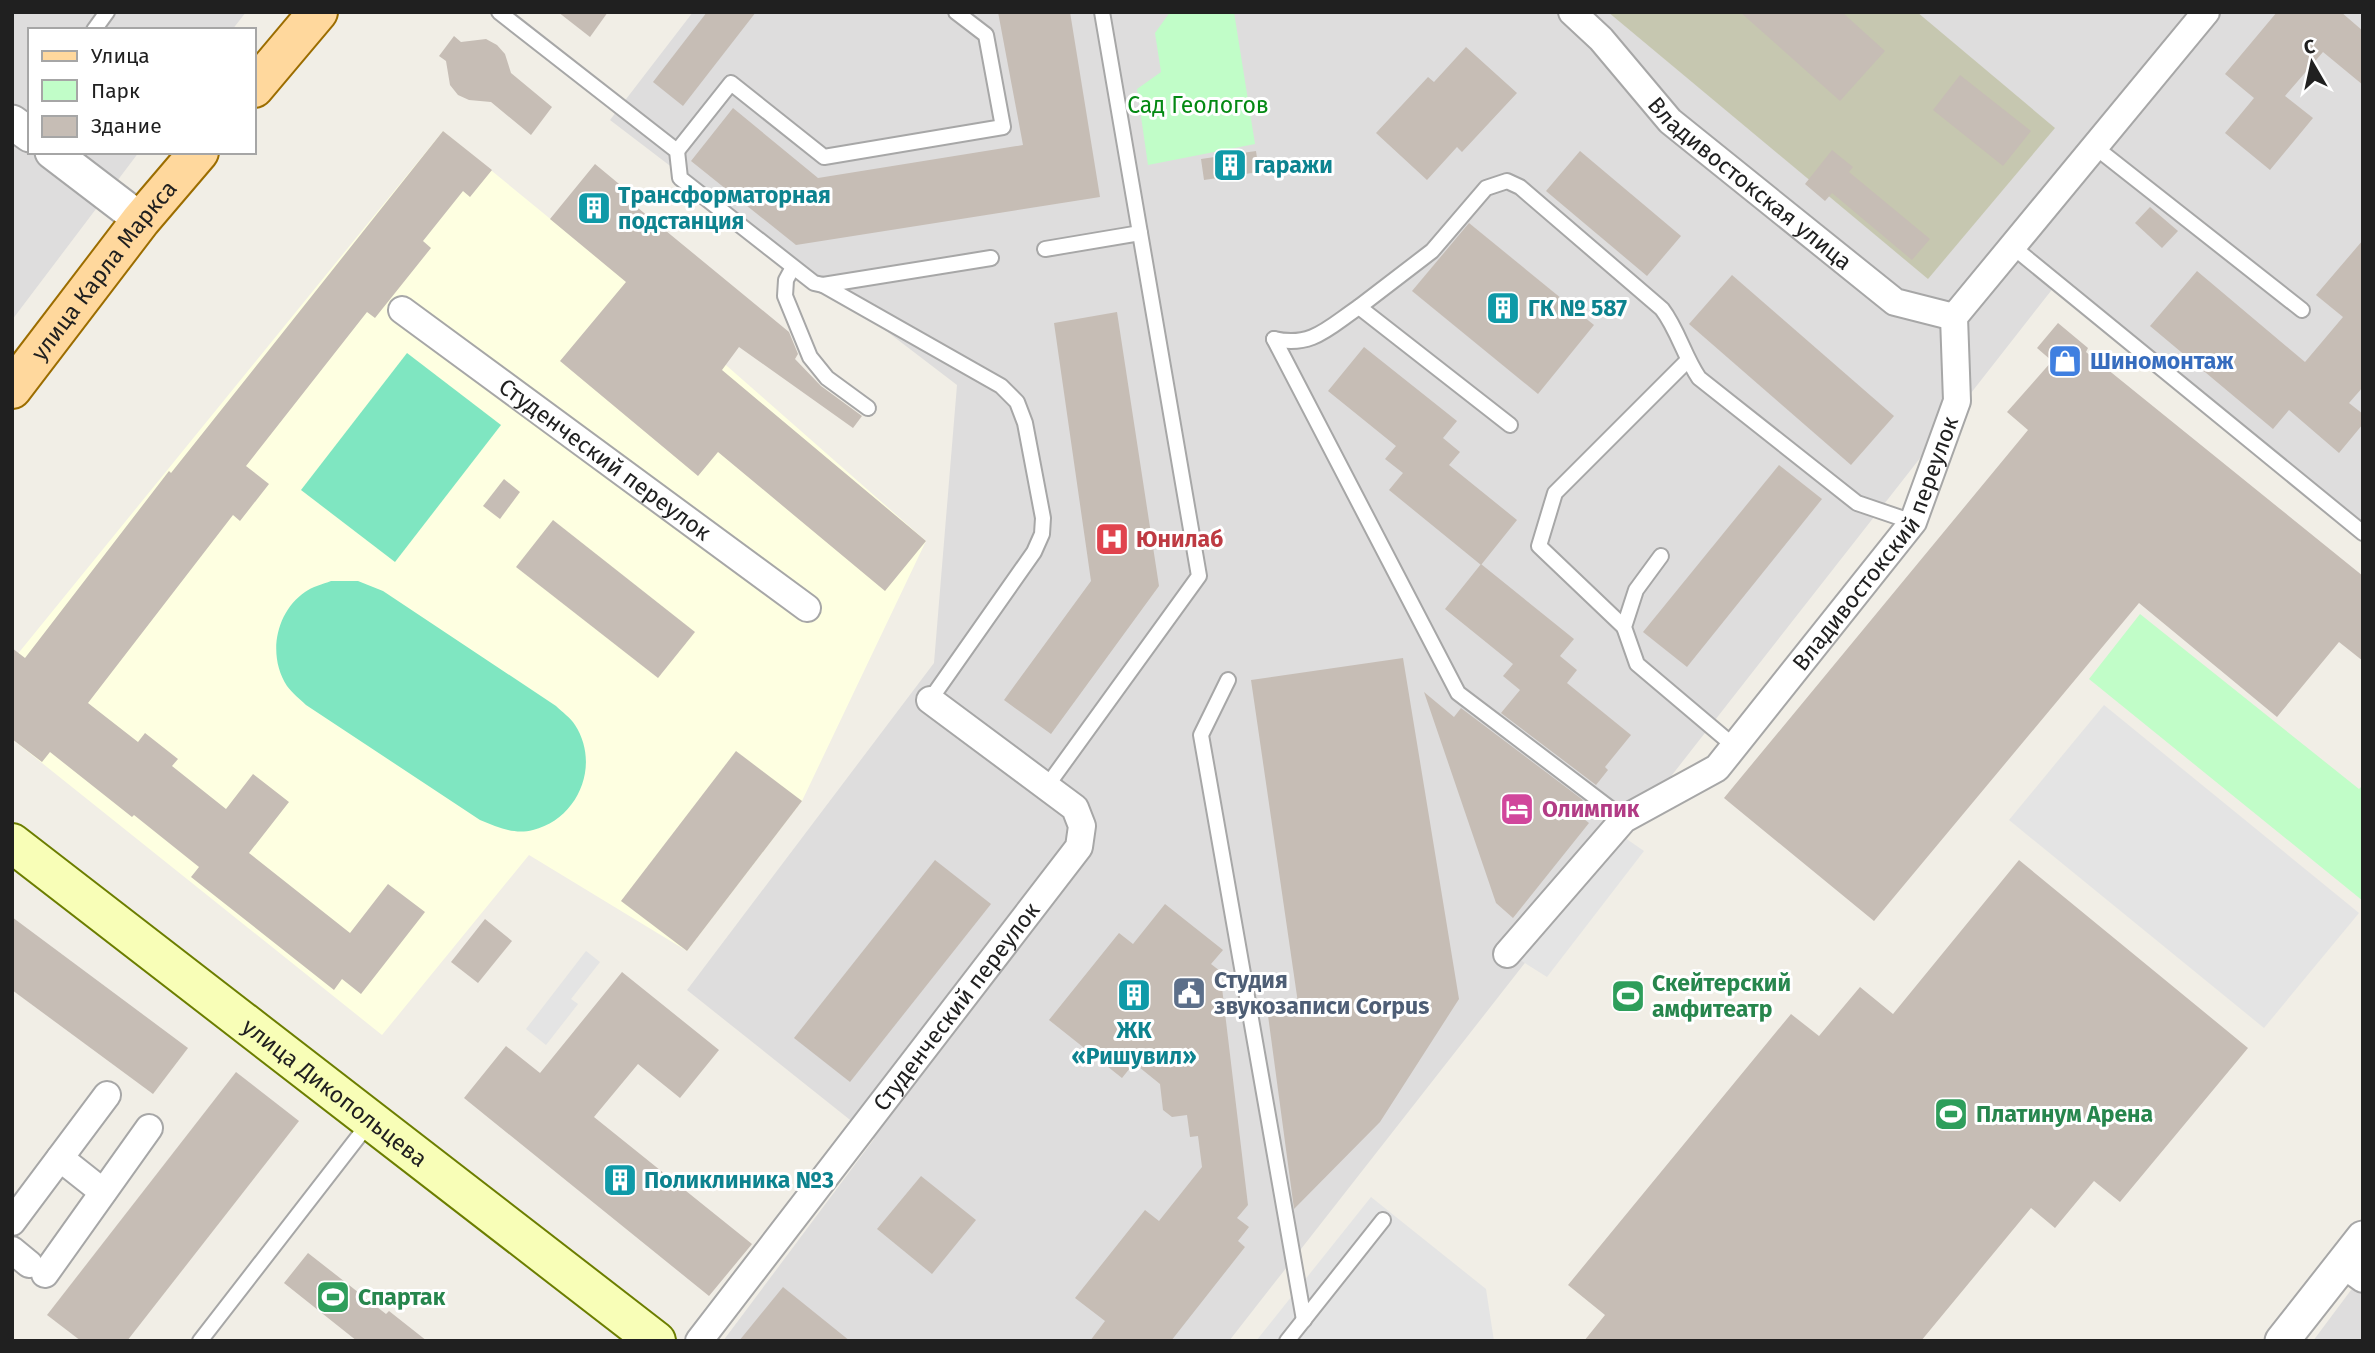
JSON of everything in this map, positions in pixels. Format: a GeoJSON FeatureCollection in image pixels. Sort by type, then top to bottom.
{"type":"FeatureCollection","features":[{"type":"Feature","properties":{"kind":"main road"},"geometry":{"type":"LineString","coordinates":[[256,86],[318,12]]}},
{"type":"Feature","properties":{"kind":"main road","name":"улица Карла Маркса"},"geometry":{"type":"LineString","coordinates":[[12,388],[141,220],[197,154]]}},
{"type":"Feature","properties":{"kind":"main road","name":"улица Дикопольцева"},"geometry":{"type":"LineString","coordinates":[[12,843],[656,1341]]}},
{"type":"Feature","properties":{"kind":"street","name":"Владивостокская улица"},"geometry":{"type":"LineString","coordinates":[[1572,12],[1601,39],[1670,121],[1895,302],[1954,317]]}},
{"type":"Feature","properties":{"kind":"street"},"geometry":{"type":"LineString","coordinates":[[1954,317],[2206,12]]}},
{"type":"Feature","properties":{"kind":"street"},"geometry":{"type":"LineString","coordinates":[[55,154],[141,220]]}},
{"type":"Feature","properties":{"kind":"street","name":"Студенческий переулок"},"geometry":{"type":"LineString","coordinates":[[402,310],[807,608]]}},
{"type":"Feature","properties":{"kind":"street","name":"Владивостокский переулок"},"geometry":{"type":"LineString","coordinates":[[1507,954],[1624,819],[1717,768],[1913,522],[1957,401],[1954,317]]}},
{"type":"Feature","properties":{"kind":"street","name":"Студенческий переулок"},"geometry":{"type":"LineString","coordinates":[[699,1341],[1079,846],[1082,826],[1075,808],[930,700]]}},
{"type":"Feature","properties":{"kind":"street"},"geometry":{"type":"LineString","coordinates":[[12,1222],[107,1095]]}},
{"type":"Feature","properties":{"kind":"street"},"geometry":{"type":"LineString","coordinates":[[29,1262],[103,1192],[149,1128]]}},
{"type":"Feature","properties":{"kind":"street"},"geometry":{"type":"LineString","coordinates":[[60,1158],[103,1192]]}},
{"type":"Feature","properties":{"kind":"street"},"geometry":{"type":"LineString","coordinates":[[2282,1341],[2352,1272],[2363,1238]]}},
{"type":"Feature","properties":{"kind":"lane"},"geometry":{"type":"LineString","coordinates":[[95,28],[107,12]]}},
{"type":"Feature","properties":{"kind":"lane"},"geometry":{"type":"LineString","coordinates":[[499,12],[677,151]]}},
{"type":"Feature","properties":{"kind":"lane"},"geometry":{"type":"LineString","coordinates":[[930,700],[1034,552],[1042,534],[1043,518],[1025,423],[1017,402],[1001,386],[823,285],[806,279],[680,178],[677,151],[732,83],[824,157],[1003,127],[986,36],[956,12]]}},
{"type":"Feature","properties":{"kind":"lane"},"geometry":{"type":"LineString","coordinates":[[1046,786],[1199,576],[1102,12]]}},
{"type":"Feature","properties":{"kind":"lane"},"geometry":{"type":"LineString","coordinates":[[2095,147],[2302,310]]}},
{"type":"Feature","properties":{"kind":"lane"},"geometry":{"type":"LineString","coordinates":[[1624,819],[1458,693],[1274,339],[1293,343],[1310,340],[1359,307],[1432,251],[1486,188],[1507,181],[1520,187],[1662,309],[1672,322],[1687,361],[1699,378],[1857,503],[1913,522]]}},
{"type":"Feature","properties":{"kind":"lane"},"geometry":{"type":"LineString","coordinates":[[1045,249],[1140,233]]}},
{"type":"Feature","properties":{"kind":"lane"},"geometry":{"type":"LineString","coordinates":[[2012,247],[2363,533]]}},
{"type":"Feature","properties":{"kind":"lane"},"geometry":{"type":"LineString","coordinates":[[823,285],[991,258]]}},
{"type":"Feature","properties":{"kind":"lane"},"geometry":{"type":"LineString","coordinates":[[792,268],[786,280],[785,296],[810,357],[827,377],[867,408]]}},
{"type":"Feature","properties":{"kind":"lane"},"geometry":{"type":"LineString","coordinates":[[1359,307],[1510,425]]}},
{"type":"Feature","properties":{"kind":"lane"},"geometry":{"type":"LineString","coordinates":[[1687,361],[1555,494],[1539,546],[1624,627],[1637,664],[1734,746]]}},
{"type":"Feature","properties":{"kind":"lane"},"geometry":{"type":"LineString","coordinates":[[1624,627],[1636,590],[1661,556]]}},
{"type":"Feature","properties":{"kind":"lane"},"geometry":{"type":"LineString","coordinates":[[1228,680],[1201,735],[1304,1320]]}},
{"type":"Feature","properties":{"kind":"lane"},"geometry":{"type":"LineString","coordinates":[[200,1341],[372,1119]]}},
{"type":"Feature","properties":{"kind":"lane"},"geometry":{"type":"LineString","coordinates":[[1287,1341],[1383,1220]]}},
{"type":"Feature","properties":{"kind":"shaded area"},"geometry":{"type":"Polygon","coordinates":[[[12,12],[246,12],[234,28],[28,28],[28,154],[137,154],[12,320],[12,12]]]}},
{"type":"Feature","properties":{"kind":"shaded area"},"geometry":{"type":"Polygon","coordinates":[[[693,12],[2359,12],[2363,15],[2363,539],[2054,287],[1229,1341],[723,1341],[874,1139],[687,990],[934,663],[957,385],[610,120],[693,12]]]}},
{"type":"Feature","properties":{"kind":"shaded area"},"geometry":{"type":"Polygon","coordinates":[[[1608,12],[1917,12],[2055,128],[1928,279],[1608,12]]]}},
{"type":"Feature","properties":{"kind":"shaded area"},"geometry":{"type":"Polygon","coordinates":[[[443,131],[686,330],[926,541],[802,801],[687,951],[529,855],[382,1035],[12,739],[12,661],[443,131]]]}},
{"type":"Feature","properties":{"kind":"shaded area"},"geometry":{"type":"Polygon","coordinates":[[[2104,705],[2359,913],[2264,1028],[2009,820],[2104,705]]]}},
{"type":"Feature","properties":{"kind":"shaded area"},"geometry":{"type":"Polygon","coordinates":[[[1602,822],[1644,851],[1547,977],[1512,955],[1602,822]]]}},
{"type":"Feature","properties":{"kind":"shaded area"},"geometry":{"type":"Polygon","coordinates":[[[586,951],[600,962],[571,999],[578,1004],[546,1045],[526,1029],[586,951]]]}},
{"type":"Feature","properties":{"kind":"shaded area"},"geometry":{"type":"Polygon","coordinates":[[[1371,1197],[1486,1289],[1494,1341],[1256,1341],[1371,1197]]]}},
{"type":"Feature","properties":{"kind":"shaded area"},"geometry":{"type":"Polygon","coordinates":[[[2363,1274],[2363,1341],[2313,1341],[2363,1274]]]}},
{"type":"Feature","properties":{"kind":"green space","name":"Сад Геологов"},"geometry":{"type":"Polygon","coordinates":[[[1170,12],[1234,12],[1255,144],[1148,165],[1137,89],[1161,72],[1155,33],[1170,12]]]}},
{"type":"Feature","properties":{"kind":"green space"},"geometry":{"type":"Polygon","coordinates":[[[407,353],[501,425],[395,562],[301,490],[407,353]]]}},
{"type":"Feature","properties":{"kind":"green space"},"geometry":{"type":"Polygon","coordinates":[[[331,581],[358,581],[383,591],[569,717],[583,741],[585,773],[581,788],[562,815],[549,824],[519,832],[480,820],[306,705],[294,694],[287,686],[277,661],[276,648],[281,622],[295,601],[305,592],[331,581]]]}},
{"type":"Feature","properties":{"kind":"green space"},"geometry":{"type":"Polygon","coordinates":[[[2140,614],[2359,789],[2363,785],[2363,901],[2089,679],[2140,614]]]}},
{"type":"Feature","properties":{"kind":"building"},"geometry":{"type":"Polygon","coordinates":[[[558,12],[608,12],[590,37],[558,12]]]}},
{"type":"Feature","properties":{"kind":"building"},"geometry":{"type":"Polygon","coordinates":[[[707,12],[756,12],[683,106],[653,82],[707,12]]]}},
{"type":"Feature","properties":{"kind":"building"},"geometry":{"type":"Polygon","coordinates":[[[998,12],[1070,12],[1100,197],[796,245],[691,161],[733,108],[818,178],[1023,145],[998,12]]]}},
{"type":"Feature","properties":{"kind":"building"},"geometry":{"type":"Polygon","coordinates":[[[1740,12],[1842,12],[1885,51],[1840,101],[1740,12]]]}},
{"type":"Feature","properties":{"kind":"building"},"geometry":{"type":"Polygon","coordinates":[[[2277,12],[2341,12],[2363,31],[2363,85],[2323,52],[2285,96],[2313,118],[2270,170],[2225,133],[2254,98],[2225,74],[2277,12]]]}},
{"type":"Feature","properties":{"kind":"building"},"geometry":{"type":"Polygon","coordinates":[[[454,36],[461,42],[486,39],[497,45],[505,54],[511,73],[552,107],[531,135],[491,102],[469,100],[458,95],[450,85],[446,61],[439,56],[454,36]]]}},
{"type":"Feature","properties":{"kind":"building"},"geometry":{"type":"Polygon","coordinates":[[[1466,47],[1517,93],[1462,152],[1457,147],[1427,180],[1376,133],[1428,77],[1434,82],[1466,47]]]}},
{"type":"Feature","properties":{"kind":"building"},"geometry":{"type":"Polygon","coordinates":[[[1960,75],[2031,131],[2003,166],[1933,110],[1960,75]]]}},
{"type":"Feature","properties":{"kind":"building"},"geometry":{"type":"Polygon","coordinates":[[[443,131],[492,170],[470,197],[463,191],[423,241],[431,248],[375,318],[367,312],[246,466],[269,484],[240,521],[233,515],[88,703],[138,742],[145,733],[178,759],[172,766],[226,809],[253,774],[289,802],[249,853],[350,933],[388,884],[425,912],[361,994],[342,979],[334,990],[191,877],[199,867],[134,815],[132,817],[50,752],[42,762],[12,739],[12,648],[25,658],[169,471],[171,473],[443,131]]]}},
{"type":"Feature","properties":{"kind":"building"},"geometry":{"type":"Polygon","coordinates":[[[1832,150],[1853,167],[1849,172],[1930,239],[1912,260],[1832,193],[1825,201],[1805,184],[1832,150]]]}},
{"type":"Feature","properties":{"kind":"building","name":"гаражи"},"geometry":{"type":"Polygon","coordinates":[[[1256,151],[1259,172],[1204,180],[1201,159],[1256,151]]]}},
{"type":"Feature","properties":{"kind":"building"},"geometry":{"type":"Polygon","coordinates":[[[1580,151],[1681,236],[1647,276],[1546,191],[1580,151]]]}},
{"type":"Feature","properties":{"kind":"building"},"geometry":{"type":"Polygon","coordinates":[[[595,164],[636,198],[632,203],[789,332],[798,354],[795,359],[821,386],[862,416],[853,428],[739,347],[722,370],[926,541],[885,591],[718,452],[698,476],[560,361],[626,282],[550,219],[595,164]]]}},
{"type":"Feature","properties":{"kind":"building"},"geometry":{"type":"Polygon","coordinates":[[[2150,207],[2178,231],[2162,248],[2135,223],[2150,207]]]}},
{"type":"Feature","properties":{"kind":"building","name":"ГК № 587"},"geometry":{"type":"Polygon","coordinates":[[[1469,223],[1594,325],[1538,394],[1412,291],[1469,223]]]}},
{"type":"Feature","properties":{"kind":"building"},"geometry":{"type":"Polygon","coordinates":[[[2363,240],[2363,387],[2349,403],[2363,414],[2363,424],[2339,453],[2289,410],[2273,429],[2150,326],[2197,271],[2305,362],[2343,317],[2316,295],[2363,240]]]}},
{"type":"Feature","properties":{"kind":"building"},"geometry":{"type":"Polygon","coordinates":[[[1732,275],[1894,416],[1851,465],[1689,324],[1732,275]]]}},
{"type":"Feature","properties":{"kind":"building"},"geometry":{"type":"Polygon","coordinates":[[[1117,312],[1159,586],[1051,734],[1004,700],[1091,581],[1054,323],[1117,312]]]}},
{"type":"Feature","properties":{"kind":"building"},"geometry":{"type":"Polygon","coordinates":[[[2058,323],[2088,348],[2086,352],[2363,576],[2363,661],[2339,642],[2277,717],[2139,603],[1874,921],[1724,798],[2028,430],[2007,412],[2052,361],[2037,348],[2058,323]]]}},
{"type":"Feature","properties":{"kind":"building"},"geometry":{"type":"Polygon","coordinates":[[[1364,347],[1457,421],[1443,438],[1460,452],[1449,465],[1517,520],[1481,565],[1389,490],[1403,473],[1385,459],[1396,446],[1328,391],[1364,347]]]}},
{"type":"Feature","properties":{"kind":"building"},"geometry":{"type":"Polygon","coordinates":[[[1779,465],[1822,499],[1687,667],[1643,632],[1779,465]]]}},
{"type":"Feature","properties":{"kind":"building"},"geometry":{"type":"Polygon","coordinates":[[[504,479],[520,492],[500,519],[483,506],[504,479]]]}},
{"type":"Feature","properties":{"kind":"building"},"geometry":{"type":"Polygon","coordinates":[[[553,520],[695,632],[658,678],[516,567],[553,520]]]}},
{"type":"Feature","properties":{"kind":"building"},"geometry":{"type":"Polygon","coordinates":[[[1481,564],[1574,639],[1560,656],[1577,670],[1567,683],[1631,735],[1605,767],[1608,770],[1596,785],[1501,713],[1520,690],[1503,676],[1513,664],[1445,609],[1481,564]]]}},
{"type":"Feature","properties":{"kind":"building"},"geometry":{"type":"Polygon","coordinates":[[[1403,658],[1459,999],[1380,1122],[1294,1209],[1267,1008],[1298,1003],[1251,680],[1403,658]]]}},
{"type":"Feature","properties":{"kind":"building","name":"Олимпик"},"geometry":{"type":"Polygon","coordinates":[[[1424,692],[1454,717],[1461,708],[1583,800],[1574,811],[1589,823],[1513,918],[1496,903],[1424,692]]]}},
{"type":"Feature","properties":{"kind":"building"},"geometry":{"type":"Polygon","coordinates":[[[736,751],[802,801],[687,951],[621,901],[736,751]]]}},
{"type":"Feature","properties":{"kind":"building"},"geometry":{"type":"Polygon","coordinates":[[[935,860],[991,904],[850,1082],[794,1038],[935,860]]]}},
{"type":"Feature","properties":{"kind":"building","name":"Платинум Арена"},"geometry":{"type":"Polygon","coordinates":[[[2019,860],[2248,1048],[2120,1202],[2094,1181],[2055,1228],[2031,1208],[1921,1341],[1584,1341],[1605,1315],[1568,1285],[1791,1014],[1819,1036],[1860,987],[1893,1014],[2019,860]]]}},
{"type":"Feature","properties":{"kind":"building"},"geometry":{"type":"Polygon","coordinates":[[[1165,904],[1223,950],[1211,964],[1220,971],[1248,1205],[1237,1218],[1249,1227],[1238,1241],[1245,1247],[1171,1341],[1090,1341],[1105,1321],[1075,1298],[1145,1210],[1159,1221],[1202,1167],[1198,1136],[1190,1137],[1187,1115],[1172,1117],[1163,1110],[1160,1084],[1134,1063],[1122,1078],[1049,1020],[1119,933],[1133,944],[1165,904]]]}},
{"type":"Feature","properties":{"kind":"building"},"geometry":{"type":"Polygon","coordinates":[[[12,917],[188,1048],[153,1094],[12,990],[12,917]]]}},
{"type":"Feature","properties":{"kind":"building"},"geometry":{"type":"Polygon","coordinates":[[[485,919],[512,941],[478,983],[451,962],[485,919]]]}},
{"type":"Feature","properties":{"kind":"building","name":"Поликлиника №3"},"geometry":{"type":"Polygon","coordinates":[[[622,972],[719,1050],[680,1098],[638,1064],[594,1117],[752,1244],[709,1296],[464,1098],[506,1046],[540,1073],[622,972]]]}},
{"type":"Feature","properties":{"kind":"building"},"geometry":{"type":"Polygon","coordinates":[[[236,1072],[299,1121],[127,1341],[81,1341],[47,1315],[236,1072]]]}},
{"type":"Feature","properties":{"kind":"building"},"geometry":{"type":"Polygon","coordinates":[[[921,1176],[976,1220],[932,1274],[877,1229],[921,1176]]]}},
{"type":"Feature","properties":{"kind":"building","name":"Спартак"},"geometry":{"type":"Polygon","coordinates":[[[308,1253],[386,1314],[389,1311],[427,1341],[357,1341],[284,1283],[308,1253]]]}},
{"type":"Feature","properties":{"kind":"building"},"geometry":{"type":"Polygon","coordinates":[[[783,1287],[850,1341],[739,1341],[783,1287]]]}},
{"type":"Feature","properties":{"kind":"place","name":"гаражи"},"geometry":{"type":"Point","coordinates":[1230,165]}},
{"type":"Feature","properties":{"kind":"place","name":"Трансформаторная подстанция"},"geometry":{"type":"Point","coordinates":[594,208]}},
{"type":"Feature","properties":{"kind":"place","name":"ГК № 587"},"geometry":{"type":"Point","coordinates":[1503,308]}},
{"type":"Feature","properties":{"kind":"place","name":"Шиномонтаж"},"geometry":{"type":"Point","coordinates":[2065,361]}},
{"type":"Feature","properties":{"kind":"place","name":"Юнилаб"},"geometry":{"type":"Point","coordinates":[1112,539]}},
{"type":"Feature","properties":{"kind":"place","name":"Олимпик"},"geometry":{"type":"Point","coordinates":[1517,809]}},
{"type":"Feature","properties":{"kind":"place","name":"Студия звукозаписи Corpus"},"geometry":{"type":"Point","coordinates":[1189,993]}},
{"type":"Feature","properties":{"kind":"place","name":"ЖК «Ришувил»"},"geometry":{"type":"Point","coordinates":[1134,995]}},
{"type":"Feature","properties":{"kind":"place","name":"Скейтерский амфитеатр"},"geometry":{"type":"Point","coordinates":[1628,996]}},
{"type":"Feature","properties":{"kind":"place","name":"Платинум Арена"},"geometry":{"type":"Point","coordinates":[1951,1114]}},
{"type":"Feature","properties":{"kind":"place","name":"Поликлиника №3"},"geometry":{"type":"Point","coordinates":[620,1180]}},
{"type":"Feature","properties":{"kind":"place","name":"Спартак"},"geometry":{"type":"Point","coordinates":[333,1297]}}]}
